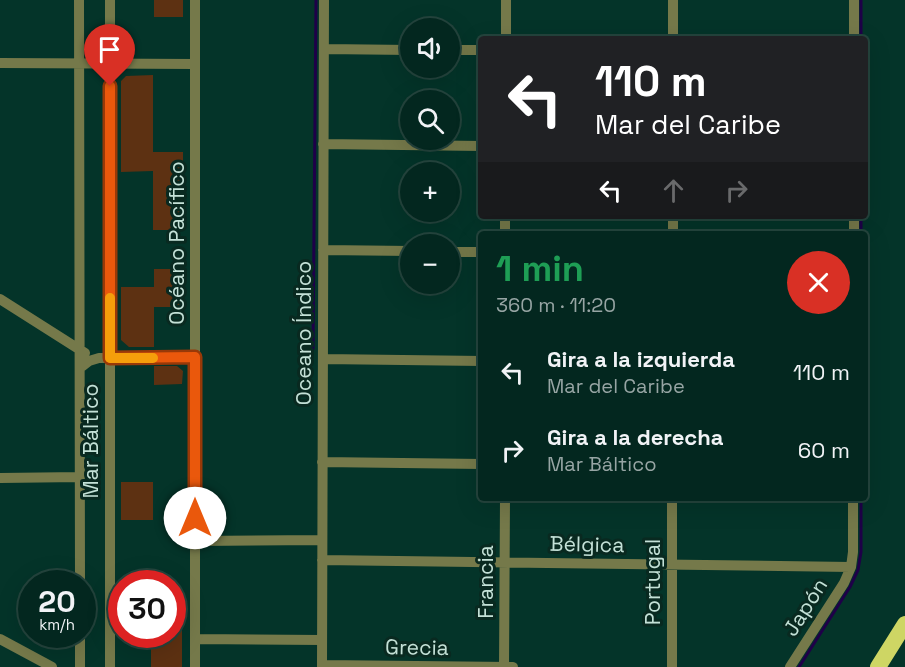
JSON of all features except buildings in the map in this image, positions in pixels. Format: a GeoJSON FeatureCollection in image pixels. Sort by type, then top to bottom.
{"type":"FeatureCollection","features":[{"type":"Feature","properties":{"kind":"highway"},"geometry":{"type":"LineString","coordinates":[[878,667],[905,624]]}},
{"type":"Feature","properties":{"kind":"street","name":"Mar Báltico"},"geometry":{"type":"LineString","coordinates":[[79,0],[80,570]]}},
{"type":"Feature","properties":{"kind":"street","name":"Mar Báltico"},"geometry":{"type":"LineString","coordinates":[[110,0],[104,358],[110,667]]}},
{"type":"Feature","properties":{"kind":"street","name":"Océano Pacífico"},"geometry":{"type":"LineString","coordinates":[[195,0],[195,667]]}},
{"type":"Feature","properties":{"kind":"street","name":"Oceano Índico"},"geometry":{"type":"LineString","coordinates":[[322,666],[324,0]]}},
{"type":"Feature","properties":{"kind":"street"},"geometry":{"type":"LineString","coordinates":[[506,0],[506,36]]}},
{"type":"Feature","properties":{"kind":"street"},"geometry":{"type":"LineString","coordinates":[[673,0],[673,36]]}},
{"type":"Feature","properties":{"kind":"street"},"geometry":{"type":"LineString","coordinates":[[854,0],[854,36]]}},
{"type":"Feature","properties":{"kind":"street"},"geometry":{"type":"LineString","coordinates":[[324,49],[400,50]]}},
{"type":"Feature","properties":{"kind":"street"},"geometry":{"type":"LineString","coordinates":[[460,50],[478,50]]}},
{"type":"Feature","properties":{"kind":"street"},"geometry":{"type":"LineString","coordinates":[[0,63],[195,64]]}},
{"type":"Feature","properties":{"kind":"street"},"geometry":{"type":"LineString","coordinates":[[323,144],[478,146]]}},
{"type":"Feature","properties":{"kind":"street"},"geometry":{"type":"LineString","coordinates":[[323,250],[400,251]]}},
{"type":"Feature","properties":{"kind":"street"},"geometry":{"type":"LineString","coordinates":[[460,252],[478,252]]}},
{"type":"Feature","properties":{"kind":"street"},"geometry":{"type":"LineString","coordinates":[[0,300],[80,350],[104,358]]}},
{"type":"Feature","properties":{"kind":"street"},"geometry":{"type":"LineString","coordinates":[[80,368],[89,361],[104,358],[195,357]]}},
{"type":"Feature","properties":{"kind":"street"},"geometry":{"type":"LineString","coordinates":[[323,359],[478,361]]}},
{"type":"Feature","properties":{"kind":"street"},"geometry":{"type":"LineString","coordinates":[[322,462],[478,464]]}},
{"type":"Feature","properties":{"kind":"street"},"geometry":{"type":"LineString","coordinates":[[0,477],[80,477]]}},
{"type":"Feature","properties":{"kind":"street","name":"Francia"},"geometry":{"type":"LineString","coordinates":[[504,667],[505,501]]}},
{"type":"Feature","properties":{"kind":"street","name":"Portugal"},"geometry":{"type":"LineString","coordinates":[[672,501],[672,667]]}},
{"type":"Feature","properties":{"kind":"street"},"geometry":{"type":"LineString","coordinates":[[851,567],[853,501]]}},
{"type":"Feature","properties":{"kind":"street"},"geometry":{"type":"LineString","coordinates":[[195,541],[322,540]]}},
{"type":"Feature","properties":{"kind":"street","name":"Bélgica"},"geometry":{"type":"LineString","coordinates":[[322,560],[851,567]]}},
{"type":"Feature","properties":{"kind":"street","name":"Japón"},"geometry":{"type":"LineString","coordinates":[[790,667],[844,583],[851,567]]}},
{"type":"Feature","properties":{"kind":"street"},"geometry":{"type":"LineString","coordinates":[[0,639],[52,667]]}},
{"type":"Feature","properties":{"kind":"street"},"geometry":{"type":"LineString","coordinates":[[195,639],[322,640]]}},
{"type":"Feature","properties":{"kind":"street"},"geometry":{"type":"LineString","coordinates":[[80,648],[81,667]]}},
{"type":"Feature","properties":{"kind":"street","name":"Grecia"},"geometry":{"type":"LineString","coordinates":[[322,666],[513,667]]}},
{"type":"Feature","properties":{"kind":"shaded area"},"geometry":{"type":"Polygon","coordinates":[[[154,0],[183,0],[183,17],[154,17],[154,0]]]}},
{"type":"Feature","properties":{"kind":"shaded area"},"geometry":{"type":"Polygon","coordinates":[[[153,75],[153,152],[183,152],[183,230],[153,230],[153,171],[121,172],[121,81],[126,76],[153,75]]]}},
{"type":"Feature","properties":{"kind":"shaded area"},"geometry":{"type":"Polygon","coordinates":[[[154,269],[183,269],[183,307],[154,307],[154,347],[129,347],[121,340],[121,287],[154,287],[154,269]]]}},
{"type":"Feature","properties":{"kind":"shaded area"},"geometry":{"type":"Polygon","coordinates":[[[154,366],[177,366],[183,371],[182,384],[154,385],[154,366]]]}},
{"type":"Feature","properties":{"kind":"shaded area"},"geometry":{"type":"Polygon","coordinates":[[[121,482],[153,482],[153,520],[121,520],[121,482]]]}},
{"type":"Feature","properties":{"kind":"shaded area"},"geometry":{"type":"Polygon","coordinates":[[[151,648],[182,648],[182,667],[151,667],[151,648]]]}},
{"type":"Feature","properties":{"kind":"waterway"},"geometry":{"type":"LineString","coordinates":[[313,349],[316,0]]}},
{"type":"Feature","properties":{"kind":"waterway"},"geometry":{"type":"LineString","coordinates":[[861,0],[861,36]]}},
{"type":"Feature","properties":{"kind":"waterway"},"geometry":{"type":"LineString","coordinates":[[861,219],[861,231]]}},
{"type":"Feature","properties":{"kind":"waterway"},"geometry":{"type":"LineString","coordinates":[[799,667],[850,587],[858,570],[861,552],[861,501]]}},
{"type":"Feature","properties":{"kind":"slow traffic"},"geometry":{"type":"LineString","coordinates":[[110,298],[110,358],[153,358]]}},
{"type":"Feature","properties":{"kind":"route"},"geometry":{"type":"LineString","coordinates":[[110,86],[110,358],[195,357],[195,518]]}}]}
